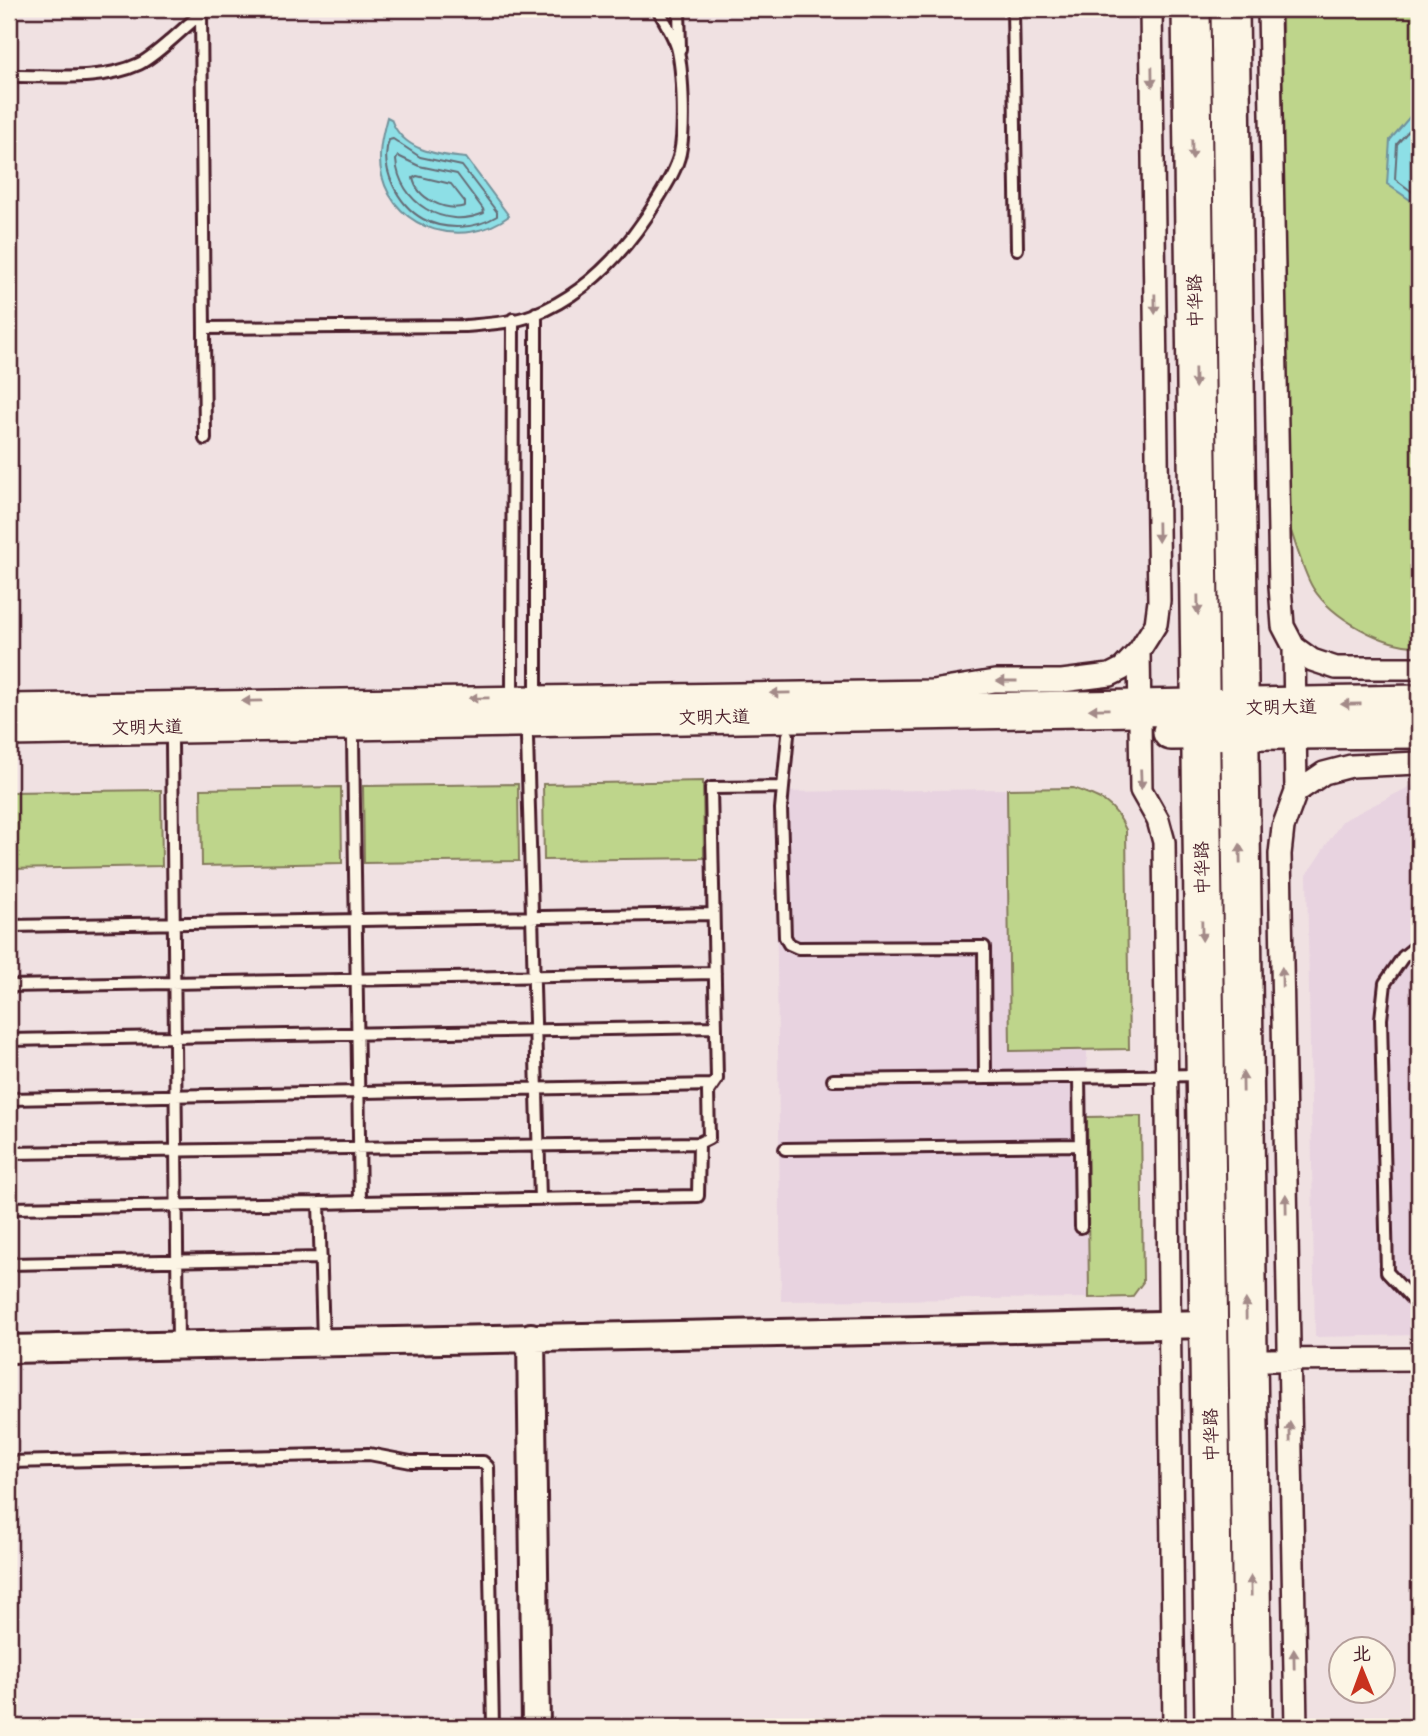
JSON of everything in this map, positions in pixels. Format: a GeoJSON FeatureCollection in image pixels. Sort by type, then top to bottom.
{"type":"FeatureCollection","features":[{"type":"Feature","properties":{"kind":"highway","name":"中华路"},"geometry":{"type":"LineString","coordinates":[[1191,9],[1214,1727]]}},
{"type":"Feature","properties":{"kind":"highway"},"geometry":{"type":"LineString","coordinates":[[1230,9],[1253,1727]]}},
{"type":"Feature","properties":{"kind":"main road","name":"文明大道"},"geometry":{"type":"LineString","coordinates":[[9,728],[1295,718],[1419,703]]}},
{"type":"Feature","properties":{"kind":"main road","name":"文明大道"},"geometry":{"type":"LineString","coordinates":[[1295,718],[1419,730]]}},
{"type":"Feature","properties":{"kind":"main road","name":"文明大道"},"geometry":{"type":"LineString","coordinates":[[9,746],[788,735],[1140,720]]}},
{"type":"Feature","properties":{"kind":"street"},"geometry":{"type":"LineString","coordinates":[[9,705],[932,691],[995,681],[1062,681],[1110,675],[1122,668],[1139,651],[1156,624],[1159,601],[1151,9]]}},
{"type":"Feature","properties":{"kind":"street"},"geometry":{"type":"LineString","coordinates":[[1269,9],[1283,626],[1294,647],[1312,660],[1336,668],[1419,668]]}},
{"type":"Feature","properties":{"kind":"street"},"geometry":{"type":"LineString","coordinates":[[1294,647],[1296,792],[1283,827],[1280,853],[1296,1727]]}},
{"type":"Feature","properties":{"kind":"street"},"geometry":{"type":"LineString","coordinates":[[1139,651],[1141,790],[1158,820],[1164,842],[1174,1727]]}},
{"type":"Feature","properties":{"kind":"street"},"geometry":{"type":"LineString","coordinates":[[1296,792],[1324,773],[1351,766],[1419,763]]}},
{"type":"Feature","properties":{"kind":"street"},"geometry":{"type":"LineString","coordinates":[[9,1349],[1208,1324]]}},
{"type":"Feature","properties":{"kind":"street"},"geometry":{"type":"LineString","coordinates":[[531,1338],[536,1727]]}},
{"type":"Feature","properties":{"kind":"street"},"geometry":{"type":"LineString","coordinates":[[1247,1360],[1419,1359]]}},
{"type":"Feature","properties":{"kind":"lane"},"geometry":{"type":"LineString","coordinates":[[658,9],[676,46],[682,77]]}},
{"type":"Feature","properties":{"kind":"lane"},"geometry":{"type":"LineString","coordinates":[[204,328],[465,326],[536,313],[560,301],[602,271],[629,243],[667,184],[680,154],[682,77],[679,9]]}},
{"type":"Feature","properties":{"kind":"lane"},"geometry":{"type":"LineString","coordinates":[[1013,9],[1017,249]]}},
{"type":"Feature","properties":{"kind":"lane"},"geometry":{"type":"LineString","coordinates":[[9,76],[94,75],[118,71],[141,63],[204,11]]}},
{"type":"Feature","properties":{"kind":"lane"},"geometry":{"type":"LineString","coordinates":[[204,11],[205,439]]}},
{"type":"Feature","properties":{"kind":"lane"},"geometry":{"type":"LineString","coordinates":[[536,313],[536,697]]}},
{"type":"Feature","properties":{"kind":"lane"},"geometry":{"type":"LineString","coordinates":[[512,697],[513,319]]}},
{"type":"Feature","properties":{"kind":"lane"},"geometry":{"type":"LineString","coordinates":[[788,735],[781,808],[785,937],[789,944],[798,948],[984,947],[985,1078]]}},
{"type":"Feature","properties":{"kind":"lane"},"geometry":{"type":"LineString","coordinates":[[527,738],[540,1199]]}},
{"type":"Feature","properties":{"kind":"lane"},"geometry":{"type":"LineString","coordinates":[[353,740],[360,1202]]}},
{"type":"Feature","properties":{"kind":"lane"},"geometry":{"type":"LineString","coordinates":[[172,743],[178,1345]]}},
{"type":"Feature","properties":{"kind":"lane"},"geometry":{"type":"LineString","coordinates":[[9,1153],[699,1143],[709,1138],[708,1092],[717,1079],[711,788],[783,787]]}},
{"type":"Feature","properties":{"kind":"lane"},"geometry":{"type":"LineString","coordinates":[[9,926],[713,915]]}},
{"type":"Feature","properties":{"kind":"lane"},"geometry":{"type":"LineString","coordinates":[[1419,944],[1403,957],[1385,983],[1381,1019],[1387,1272],[1416,1303],[1419,1315]]}},
{"type":"Feature","properties":{"kind":"lane"},"geometry":{"type":"LineString","coordinates":[[9,986],[715,973]]}},
{"type":"Feature","properties":{"kind":"lane"},"geometry":{"type":"LineString","coordinates":[[9,1040],[716,1027]]}},
{"type":"Feature","properties":{"kind":"lane"},"geometry":{"type":"LineString","coordinates":[[833,1080],[1204,1075]]}},
{"type":"Feature","properties":{"kind":"lane"},"geometry":{"type":"LineString","coordinates":[[1079,1076],[1081,1227]]}},
{"type":"Feature","properties":{"kind":"lane"},"geometry":{"type":"LineString","coordinates":[[9,1099],[713,1085]]}},
{"type":"Feature","properties":{"kind":"lane"},"geometry":{"type":"LineString","coordinates":[[9,1208],[698,1196],[699,1143]]}},
{"type":"Feature","properties":{"kind":"lane"},"geometry":{"type":"LineString","coordinates":[[785,1149],[1080,1145]]}},
{"type":"Feature","properties":{"kind":"lane"},"geometry":{"type":"LineString","coordinates":[[319,1203],[323,1342]]}},
{"type":"Feature","properties":{"kind":"lane"},"geometry":{"type":"LineString","coordinates":[[9,1264],[321,1258]]}},
{"type":"Feature","properties":{"kind":"lane"},"geometry":{"type":"LineString","coordinates":[[9,1462],[369,1454],[411,1462],[483,1462],[488,1467],[493,1727]]}},
{"type":"Feature","properties":{"kind":"shaded area"},"geometry":{"type":"Polygon","coordinates":[[[1419,782],[1419,1335],[1315,1337],[1307,874],[1342,821],[1419,782]]]}},
{"type":"Feature","properties":{"kind":"shaded area"},"geometry":{"type":"Polygon","coordinates":[[[1007,789],[1010,1050],[1087,1050],[1089,1298],[781,1301],[775,792],[1007,789]]]}},
{"type":"Feature","properties":{"kind":"green space"},"geometry":{"type":"Polygon","coordinates":[[[1282,9],[1419,9],[1419,646],[1390,642],[1375,636],[1333,610],[1313,588],[1286,516],[1282,9]]]}},
{"type":"Feature","properties":{"kind":"green space"},"geometry":{"type":"Polygon","coordinates":[[[703,781],[704,858],[544,860],[543,784],[703,781]]]}},
{"type":"Feature","properties":{"kind":"green space"},"geometry":{"type":"Polygon","coordinates":[[[518,784],[519,861],[364,863],[363,786],[518,784]]]}},
{"type":"Feature","properties":{"kind":"green space"},"geometry":{"type":"Polygon","coordinates":[[[341,787],[342,863],[202,866],[201,789],[341,787]]]}},
{"type":"Feature","properties":{"kind":"green space"},"geometry":{"type":"Polygon","coordinates":[[[1073,788],[1106,802],[1117,813],[1126,830],[1129,1049],[1010,1051],[1007,789],[1073,788]]]}},
{"type":"Feature","properties":{"kind":"green space"},"geometry":{"type":"Polygon","coordinates":[[[161,790],[162,866],[9,869],[9,792],[161,790]]]}},
{"type":"Feature","properties":{"kind":"green space"},"geometry":{"type":"Polygon","coordinates":[[[1141,1116],[1143,1282],[1132,1297],[1089,1298],[1087,1117],[1141,1116]]]}},
{"type":"Feature","properties":{"kind":"water"},"geometry":{"type":"Polygon","coordinates":[[[1419,106],[1419,206],[1387,184],[1390,140],[1419,106]]]}},
{"type":"Feature","properties":{"kind":"water"},"geometry":{"type":"Polygon","coordinates":[[[387,117],[411,144],[432,153],[466,158],[509,216],[473,232],[453,233],[417,222],[402,211],[390,195],[382,176],[381,146],[387,117]]]}}]}
